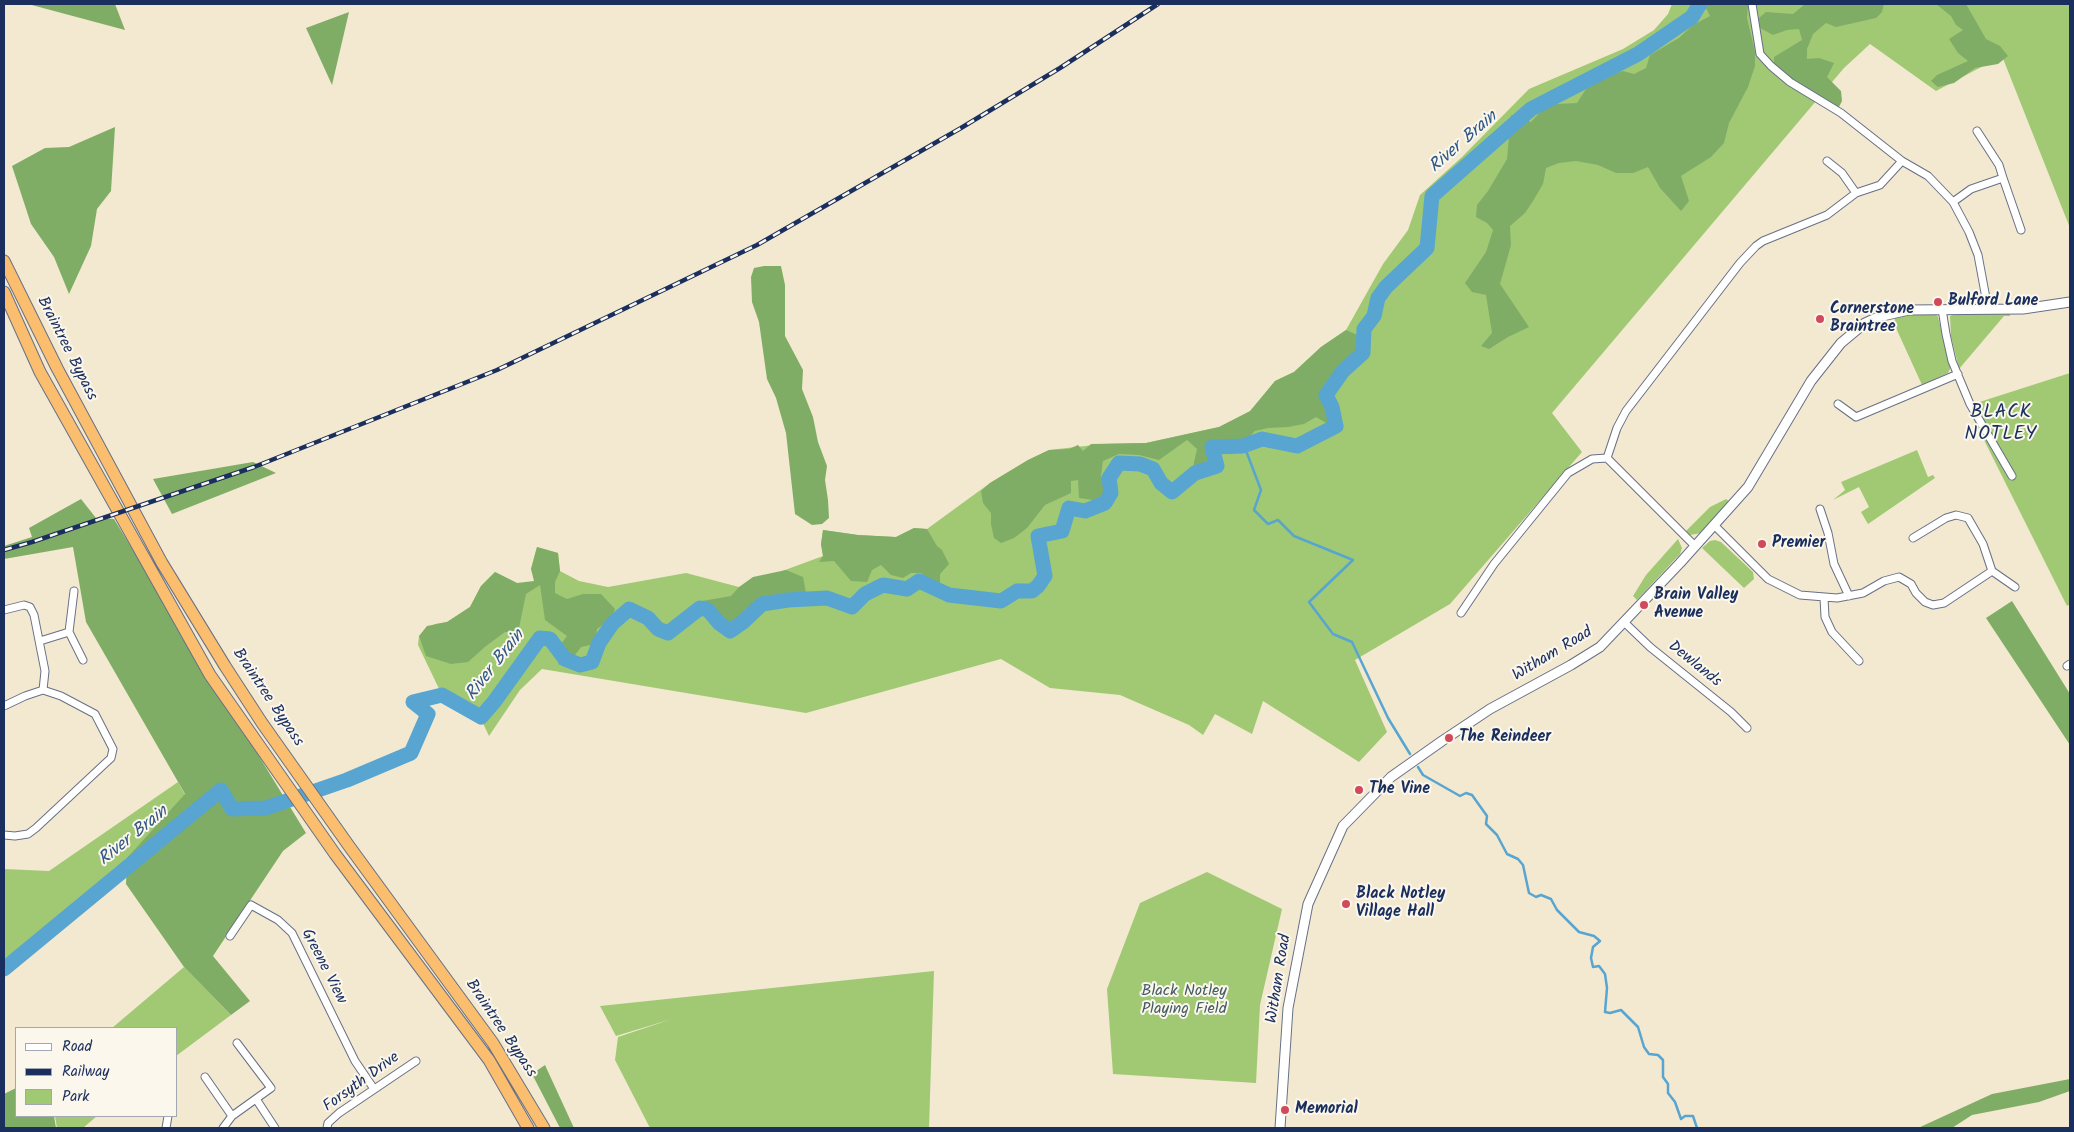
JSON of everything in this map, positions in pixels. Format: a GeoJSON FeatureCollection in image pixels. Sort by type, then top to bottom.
{"type":"FeatureCollection","features":[{"type":"Feature","properties":{"kind":"highway","name":"Braintree Bypass"},"geometry":{"type":"LineString","coordinates":[[4,261],[57,368],[162,563],[225,666],[332,823],[493,1043],[544,1128]]}},
{"type":"Feature","properties":{"kind":"highway","name":"Braintree Bypass"},"geometry":{"type":"LineString","coordinates":[[4,292],[40,372],[210,675],[319,832],[489,1060],[528,1128]]}},
{"type":"Feature","properties":{"kind":"street"},"geometry":{"type":"LineString","coordinates":[[1752,4],[1760,54],[1771,66],[1790,82],[1841,113],[1902,161],[1928,176],[1953,202],[1969,232],[1978,255],[1988,310]]}},
{"type":"Feature","properties":{"kind":"street"},"geometry":{"type":"LineString","coordinates":[[1977,132],[1998,165],[2021,230]]}},
{"type":"Feature","properties":{"kind":"street"},"geometry":{"type":"LineString","coordinates":[[1827,161],[1842,173],[1856,193]]}},
{"type":"Feature","properties":{"kind":"street"},"geometry":{"type":"LineString","coordinates":[[1607,458],[1617,428],[1626,411],[1740,263],[1756,246],[1763,241],[1827,216],[1856,193],[1880,185],[1902,161]]}},
{"type":"Feature","properties":{"kind":"street"},"geometry":{"type":"LineString","coordinates":[[1953,202],[1971,189],[2003,178]]}},
{"type":"Feature","properties":{"kind":"street","name":"Witham Road"},"geometry":{"type":"LineString","coordinates":[[1280,1128],[1288,1008],[1308,904],[1343,826],[1391,777],[1490,709],[1600,647],[1748,487],[1811,381],[1840,343],[1865,323],[1878,317],[1909,310],[2023,309],[2070,302]]}},
{"type":"Feature","properties":{"kind":"street"},"geometry":{"type":"LineString","coordinates":[[1942,310],[1946,334],[1958,374],[1970,404],[2012,476]]}},
{"type":"Feature","properties":{"kind":"street"},"geometry":{"type":"LineString","coordinates":[[1838,404],[1856,417],[1958,374]]}},
{"type":"Feature","properties":{"kind":"street"},"geometry":{"type":"LineString","coordinates":[[1461,614],[1494,564],[1568,473],[1592,459],[1607,458],[1695,546]]}},
{"type":"Feature","properties":{"kind":"street"},"geometry":{"type":"LineString","coordinates":[[1820,509],[1828,533],[1834,564],[1849,596]]}},
{"type":"Feature","properties":{"kind":"street"},"geometry":{"type":"LineString","coordinates":[[1913,538],[1946,518],[1956,515],[1968,518],[1983,544],[1992,571],[2015,587]]}},
{"type":"Feature","properties":{"kind":"street"},"geometry":{"type":"LineString","coordinates":[[1714,525],[1768,579],[1800,595],[1824,598],[1849,596],[1863,593],[1884,581],[1899,577],[1911,584],[1916,593],[1925,602],[1933,605],[1944,603],[1992,571]]}},
{"type":"Feature","properties":{"kind":"street"},"geometry":{"type":"LineString","coordinates":[[74,591],[69,632],[83,660]]}},
{"type":"Feature","properties":{"kind":"street"},"geometry":{"type":"LineString","coordinates":[[1824,598],[1825,617],[1832,632],[1859,661]]}},
{"type":"Feature","properties":{"kind":"street"},"geometry":{"type":"LineString","coordinates":[[4,610],[24,604],[30,608],[34,615],[45,671],[43,690]]}},
{"type":"Feature","properties":{"kind":"street","name":"Dewlands"},"geometry":{"type":"LineString","coordinates":[[1624,622],[1650,647],[1731,712],[1747,728]]}},
{"type":"Feature","properties":{"kind":"street"},"geometry":{"type":"LineString","coordinates":[[40,641],[69,632]]}},
{"type":"Feature","properties":{"kind":"street"},"geometry":{"type":"LineString","coordinates":[[4,706],[43,690],[61,696],[95,714],[113,749],[111,758],[32,831],[28,834],[15,836],[4,835]]}},
{"type":"Feature","properties":{"kind":"street","name":"Greene View"},"geometry":{"type":"LineString","coordinates":[[230,936],[251,905],[278,920],[292,933],[355,1061],[374,1088]]}},
{"type":"Feature","properties":{"kind":"street"},"geometry":{"type":"LineString","coordinates":[[223,1128],[232,1116],[271,1088],[237,1043]]}},
{"type":"Feature","properties":{"kind":"street","name":"Forsyth Drive"},"geometry":{"type":"LineString","coordinates":[[327,1128],[328,1122],[339,1113],[374,1088],[416,1062]]}},
{"type":"Feature","properties":{"kind":"street"},"geometry":{"type":"LineString","coordinates":[[205,1077],[232,1116]]}},
{"type":"Feature","properties":{"kind":"street"},"geometry":{"type":"LineString","coordinates":[[256,1099],[275,1128]]}},
{"type":"Feature","properties":{"kind":"green space"},"geometry":{"type":"Polygon","coordinates":[[[28,4],[115,4],[125,30],[28,4]]]}},
{"type":"Feature","properties":{"kind":"green space"},"geometry":{"type":"Polygon","coordinates":[[[1672,4],[2070,4],[2070,228],[2002,56],[1936,91],[1870,44],[1844,68],[1552,413],[1582,452],[1450,604],[1355,660],[1387,732],[1359,762],[1263,701],[1252,734],[1215,714],[1203,735],[1189,725],[1120,695],[1050,688],[1001,659],[806,713],[542,669],[520,690],[489,736],[480,717],[442,695],[418,645],[419,636],[435,624],[447,622],[470,607],[481,586],[495,572],[517,583],[540,584],[531,569],[537,547],[558,553],[560,571],[579,581],[608,587],[686,573],[739,587],[823,556],[821,544],[823,530],[858,535],[896,537],[914,528],[927,529],[990,483],[1028,460],[1049,450],[1103,444],[1146,443],[1219,427],[1250,412],[1275,381],[1294,372],[1321,347],[1346,330],[1383,264],[1408,230],[1420,195],[1462,157],[1529,89],[1623,49],[1654,30],[1668,14],[1672,4]]]}},
{"type":"Feature","properties":{"kind":"green space"},"geometry":{"type":"Polygon","coordinates":[[[1704,4],[1748,4],[1747,18],[1755,52],[1755,66],[1748,87],[1729,123],[1724,143],[1711,157],[1681,176],[1689,201],[1681,211],[1660,188],[1648,167],[1633,173],[1616,173],[1598,165],[1576,161],[1559,163],[1546,168],[1543,184],[1533,201],[1525,213],[1510,226],[1511,245],[1500,284],[1529,327],[1489,349],[1481,346],[1492,333],[1486,295],[1472,292],[1465,283],[1486,252],[1493,230],[1487,223],[1476,217],[1477,205],[1488,191],[1507,159],[1511,115],[1531,122],[1543,109],[1557,104],[1577,103],[1586,89],[1605,76],[1623,71],[1634,74],[1646,68],[1650,55],[1679,38],[1693,25],[1710,16],[1704,4]]]}},
{"type":"Feature","properties":{"kind":"green space"},"geometry":{"type":"Polygon","coordinates":[[[1805,4],[1884,4],[1882,12],[1876,18],[1836,27],[1826,23],[1813,34],[1807,49],[1807,59],[1819,58],[1834,63],[1827,77],[1841,91],[1842,101],[1838,109],[1802,88],[1774,64],[1774,57],[1802,40],[1799,29],[1787,30],[1773,35],[1760,28],[1759,18],[1766,12],[1793,14],[1805,4]]]}},
{"type":"Feature","properties":{"kind":"green space"},"geometry":{"type":"Polygon","coordinates":[[[1936,4],[1966,4],[1986,39],[2000,46],[2008,56],[1998,64],[1975,68],[1954,83],[1938,87],[1931,81],[1937,75],[1968,61],[1958,53],[1949,39],[1963,30],[1956,25],[1951,16],[1936,4]]]}},
{"type":"Feature","properties":{"kind":"green space"},"geometry":{"type":"Polygon","coordinates":[[[349,12],[332,85],[306,28],[349,12]]]}},
{"type":"Feature","properties":{"kind":"green space"},"geometry":{"type":"Polygon","coordinates":[[[115,127],[111,191],[97,209],[91,246],[69,294],[54,257],[31,224],[12,166],[45,148],[69,147],[115,127]]]}},
{"type":"Feature","properties":{"kind":"green space"},"geometry":{"type":"Polygon","coordinates":[[[781,266],[785,285],[785,336],[803,370],[802,389],[813,417],[818,442],[827,466],[825,480],[829,518],[822,524],[812,525],[795,514],[786,433],[776,398],[767,379],[759,322],[752,302],[751,277],[754,268],[781,266]]]}},
{"type":"Feature","properties":{"kind":"green space"},"geometry":{"type":"Polygon","coordinates":[[[2010,311],[2010,316],[2004,316],[1959,369],[1951,336],[1950,316],[1959,313],[2010,311]]]}},
{"type":"Feature","properties":{"kind":"green space"},"geometry":{"type":"Polygon","coordinates":[[[1935,313],[1938,317],[1951,367],[1948,373],[1922,385],[1896,328],[1894,315],[1935,313]]]}},
{"type":"Feature","properties":{"kind":"green space"},"geometry":{"type":"Polygon","coordinates":[[[1346,330],[1360,336],[1361,348],[1325,387],[1337,411],[1338,418],[1326,423],[1316,417],[1304,424],[1255,431],[1245,441],[1216,441],[1215,471],[1205,474],[1193,467],[1197,449],[1187,440],[1159,460],[1139,455],[1119,454],[1103,461],[1101,476],[1107,486],[1100,501],[1079,498],[1078,480],[1071,481],[1071,493],[1045,505],[1027,528],[1014,538],[1001,543],[994,538],[991,513],[983,503],[981,491],[990,483],[1028,460],[1049,450],[1069,449],[1078,445],[1083,451],[1091,444],[1146,443],[1219,427],[1250,411],[1275,381],[1294,372],[1321,347],[1346,330]]]}},
{"type":"Feature","properties":{"kind":"green space"},"geometry":{"type":"Polygon","coordinates":[[[2070,373],[2070,604],[2067,606],[1967,406],[2070,373]]]}},
{"type":"Feature","properties":{"kind":"green space"},"geometry":{"type":"Polygon","coordinates":[[[1917,450],[1928,477],[1933,475],[1935,478],[1868,524],[1861,512],[1869,507],[1859,487],[1833,500],[1845,490],[1841,482],[1917,450]]]}},
{"type":"Feature","properties":{"kind":"green space"},"geometry":{"type":"Polygon","coordinates":[[[253,462],[276,473],[172,514],[153,479],[253,462]]]}},
{"type":"Feature","properties":{"kind":"green space"},"geometry":{"type":"Polygon","coordinates":[[[81,499],[96,518],[114,519],[306,833],[283,851],[213,956],[250,1001],[231,1015],[184,967],[126,884],[127,858],[185,794],[86,622],[73,547],[4,559],[4,546],[32,537],[29,528],[81,499]]]}},
{"type":"Feature","properties":{"kind":"green space"},"geometry":{"type":"Polygon","coordinates":[[[1726,499],[1730,502],[1702,533],[1690,535],[1686,531],[1710,507],[1726,499]]]}},
{"type":"Feature","properties":{"kind":"green space"},"geometry":{"type":"Polygon","coordinates":[[[914,528],[927,529],[937,546],[942,550],[949,564],[940,574],[940,589],[929,591],[927,579],[921,573],[911,573],[903,578],[891,575],[881,565],[872,570],[867,582],[851,581],[834,561],[819,562],[823,556],[821,544],[823,530],[858,535],[896,537],[914,528]]]}},
{"type":"Feature","properties":{"kind":"green space"},"geometry":{"type":"Polygon","coordinates":[[[1678,539],[1682,548],[1680,554],[1637,600],[1633,596],[1646,575],[1678,539]]]}},
{"type":"Feature","properties":{"kind":"green space"},"geometry":{"type":"Polygon","coordinates":[[[1710,541],[1721,542],[1753,572],[1754,579],[1744,588],[1702,548],[1710,541]]]}},
{"type":"Feature","properties":{"kind":"green space"},"geometry":{"type":"Polygon","coordinates":[[[537,547],[558,553],[560,571],[555,582],[555,593],[567,599],[583,594],[601,594],[615,609],[612,618],[597,629],[595,644],[581,647],[569,663],[559,665],[555,652],[567,636],[545,620],[540,585],[526,594],[518,633],[505,632],[468,662],[451,664],[426,656],[419,636],[427,626],[447,622],[470,607],[481,586],[495,572],[517,583],[534,581],[531,569],[537,547]]]}},
{"type":"Feature","properties":{"kind":"green space"},"geometry":{"type":"Polygon","coordinates":[[[786,570],[803,577],[806,593],[796,602],[790,595],[784,593],[758,599],[735,624],[727,627],[702,601],[731,596],[739,587],[753,577],[786,570]]]}},
{"type":"Feature","properties":{"kind":"green space"},"geometry":{"type":"Polygon","coordinates":[[[2012,601],[2070,694],[2070,745],[1986,618],[2012,601]]]}},
{"type":"Feature","properties":{"kind":"green space"},"geometry":{"type":"Polygon","coordinates":[[[178,782],[189,802],[153,832],[110,877],[49,928],[4,959],[4,869],[49,871],[178,782]]]}},
{"type":"Feature","properties":{"kind":"green space","name":"Black Notley Playing Field"},"geometry":{"type":"Polygon","coordinates":[[[1207,872],[1282,909],[1260,1005],[1256,1083],[1113,1074],[1107,989],[1140,903],[1207,872]]]}},
{"type":"Feature","properties":{"kind":"green space"},"geometry":{"type":"Polygon","coordinates":[[[184,967],[231,1015],[178,1055],[178,1027],[113,1027],[184,967]]]}},
{"type":"Feature","properties":{"kind":"green space"},"geometry":{"type":"Polygon","coordinates":[[[934,971],[929,1128],[650,1128],[615,1060],[618,1037],[672,1019],[616,1036],[600,1006],[934,971]]]}},
{"type":"Feature","properties":{"kind":"green space"},"geometry":{"type":"Polygon","coordinates":[[[545,1065],[574,1128],[560,1128],[532,1074],[545,1065]]]}},
{"type":"Feature","properties":{"kind":"green space"},"geometry":{"type":"Polygon","coordinates":[[[2070,1079],[2070,1091],[2039,1102],[1972,1115],[1952,1128],[1918,1128],[1992,1094],[2070,1079]]]}},
{"type":"Feature","properties":{"kind":"green space"},"geometry":{"type":"Polygon","coordinates":[[[15,1088],[15,1117],[54,1117],[56,1128],[4,1128],[4,1094],[15,1088]]]}},
{"type":"Feature","properties":{"kind":"green space"},"geometry":{"type":"Polygon","coordinates":[[[55,1117],[96,1117],[83,1128],[57,1128],[55,1117]]]}},
{"type":"Feature","properties":{"kind":"waterway","name":"River Brain"},"geometry":{"type":"LineString","coordinates":[[4,969],[221,790],[232,809],[266,808],[347,780],[411,753],[428,714],[413,702],[442,695],[481,717],[540,638],[550,639],[565,659],[580,665],[592,662],[599,643],[612,624],[629,609],[648,618],[658,629],[668,633],[700,608],[708,610],[719,623],[730,631],[743,622],[762,604],[788,600],[827,598],[852,607],[865,594],[883,585],[907,589],[919,581],[949,595],[1001,601],[1017,591],[1032,591],[1038,586],[1045,576],[1038,536],[1062,531],[1069,508],[1085,511],[1105,503],[1111,493],[1109,478],[1119,463],[1140,464],[1153,469],[1161,483],[1172,492],[1195,473],[1217,466],[1212,447],[1243,446],[1262,439],[1297,446],[1336,426],[1332,407],[1326,395],[1343,371],[1363,353],[1364,329],[1374,316],[1378,298],[1386,287],[1427,248],[1432,196],[1531,109],[1638,54],[1692,17],[1700,4]]}},
{"type":"Feature","properties":{"kind":"waterway"},"geometry":{"type":"LineString","coordinates":[[1245,448],[1261,490],[1254,510],[1268,524],[1278,520],[1294,536],[1353,560],[1309,602],[1333,634],[1352,642],[1388,718],[1410,754]]}},
{"type":"Feature","properties":{"kind":"waterway"},"geometry":{"type":"LineString","coordinates":[[1418,767],[1423,775],[1460,796],[1466,793],[1472,795],[1487,816],[1486,824],[1497,835],[1507,854],[1518,859],[1523,865],[1529,893],[1536,897],[1541,895],[1551,899],[1557,910],[1579,932],[1594,936],[1600,941],[1593,947],[1591,958],[1593,967],[1599,966],[1605,974],[1607,988],[1605,1012],[1610,1013],[1621,1010],[1638,1027],[1644,1047],[1649,1054],[1658,1055],[1663,1060],[1663,1077],[1668,1084],[1668,1093],[1675,1102],[1681,1119],[1685,1116],[1693,1116],[1697,1128]]}},
{"type":"Feature","properties":{"kind":"railway"},"geometry":{"type":"LineString","coordinates":[[4,550],[254,467],[497,370],[757,245],[961,128],[1060,68],[1158,4]]}},
{"type":"Feature","properties":{"kind":"place","name":"Bulford Lane"},"geometry":{"type":"Point","coordinates":[1938,302]}},
{"type":"Feature","properties":{"kind":"place","name":"Cornerstone Braintree"},"geometry":{"type":"Point","coordinates":[1820,319]}},
{"type":"Feature","properties":{"kind":"place","name":"Premier"},"geometry":{"type":"Point","coordinates":[1762,544]}},
{"type":"Feature","properties":{"kind":"place","name":"Brain Valley Avenue"},"geometry":{"type":"Point","coordinates":[1644,605]}},
{"type":"Feature","properties":{"kind":"place","name":"The Reindeer"},"geometry":{"type":"Point","coordinates":[1449,738]}},
{"type":"Feature","properties":{"kind":"place","name":"The Vine"},"geometry":{"type":"Point","coordinates":[1359,790]}},
{"type":"Feature","properties":{"kind":"place","name":"Black Notley Village Hall"},"geometry":{"type":"Point","coordinates":[1346,904]}},
{"type":"Feature","properties":{"kind":"place","name":"Memorial"},"geometry":{"type":"Point","coordinates":[1285,1110]}},
{"type":"Feature","properties":{"kind":"district","name":"BLACK NOTLEY"},"geometry":{"type":"Point","coordinates":[2001,425]}}]}
